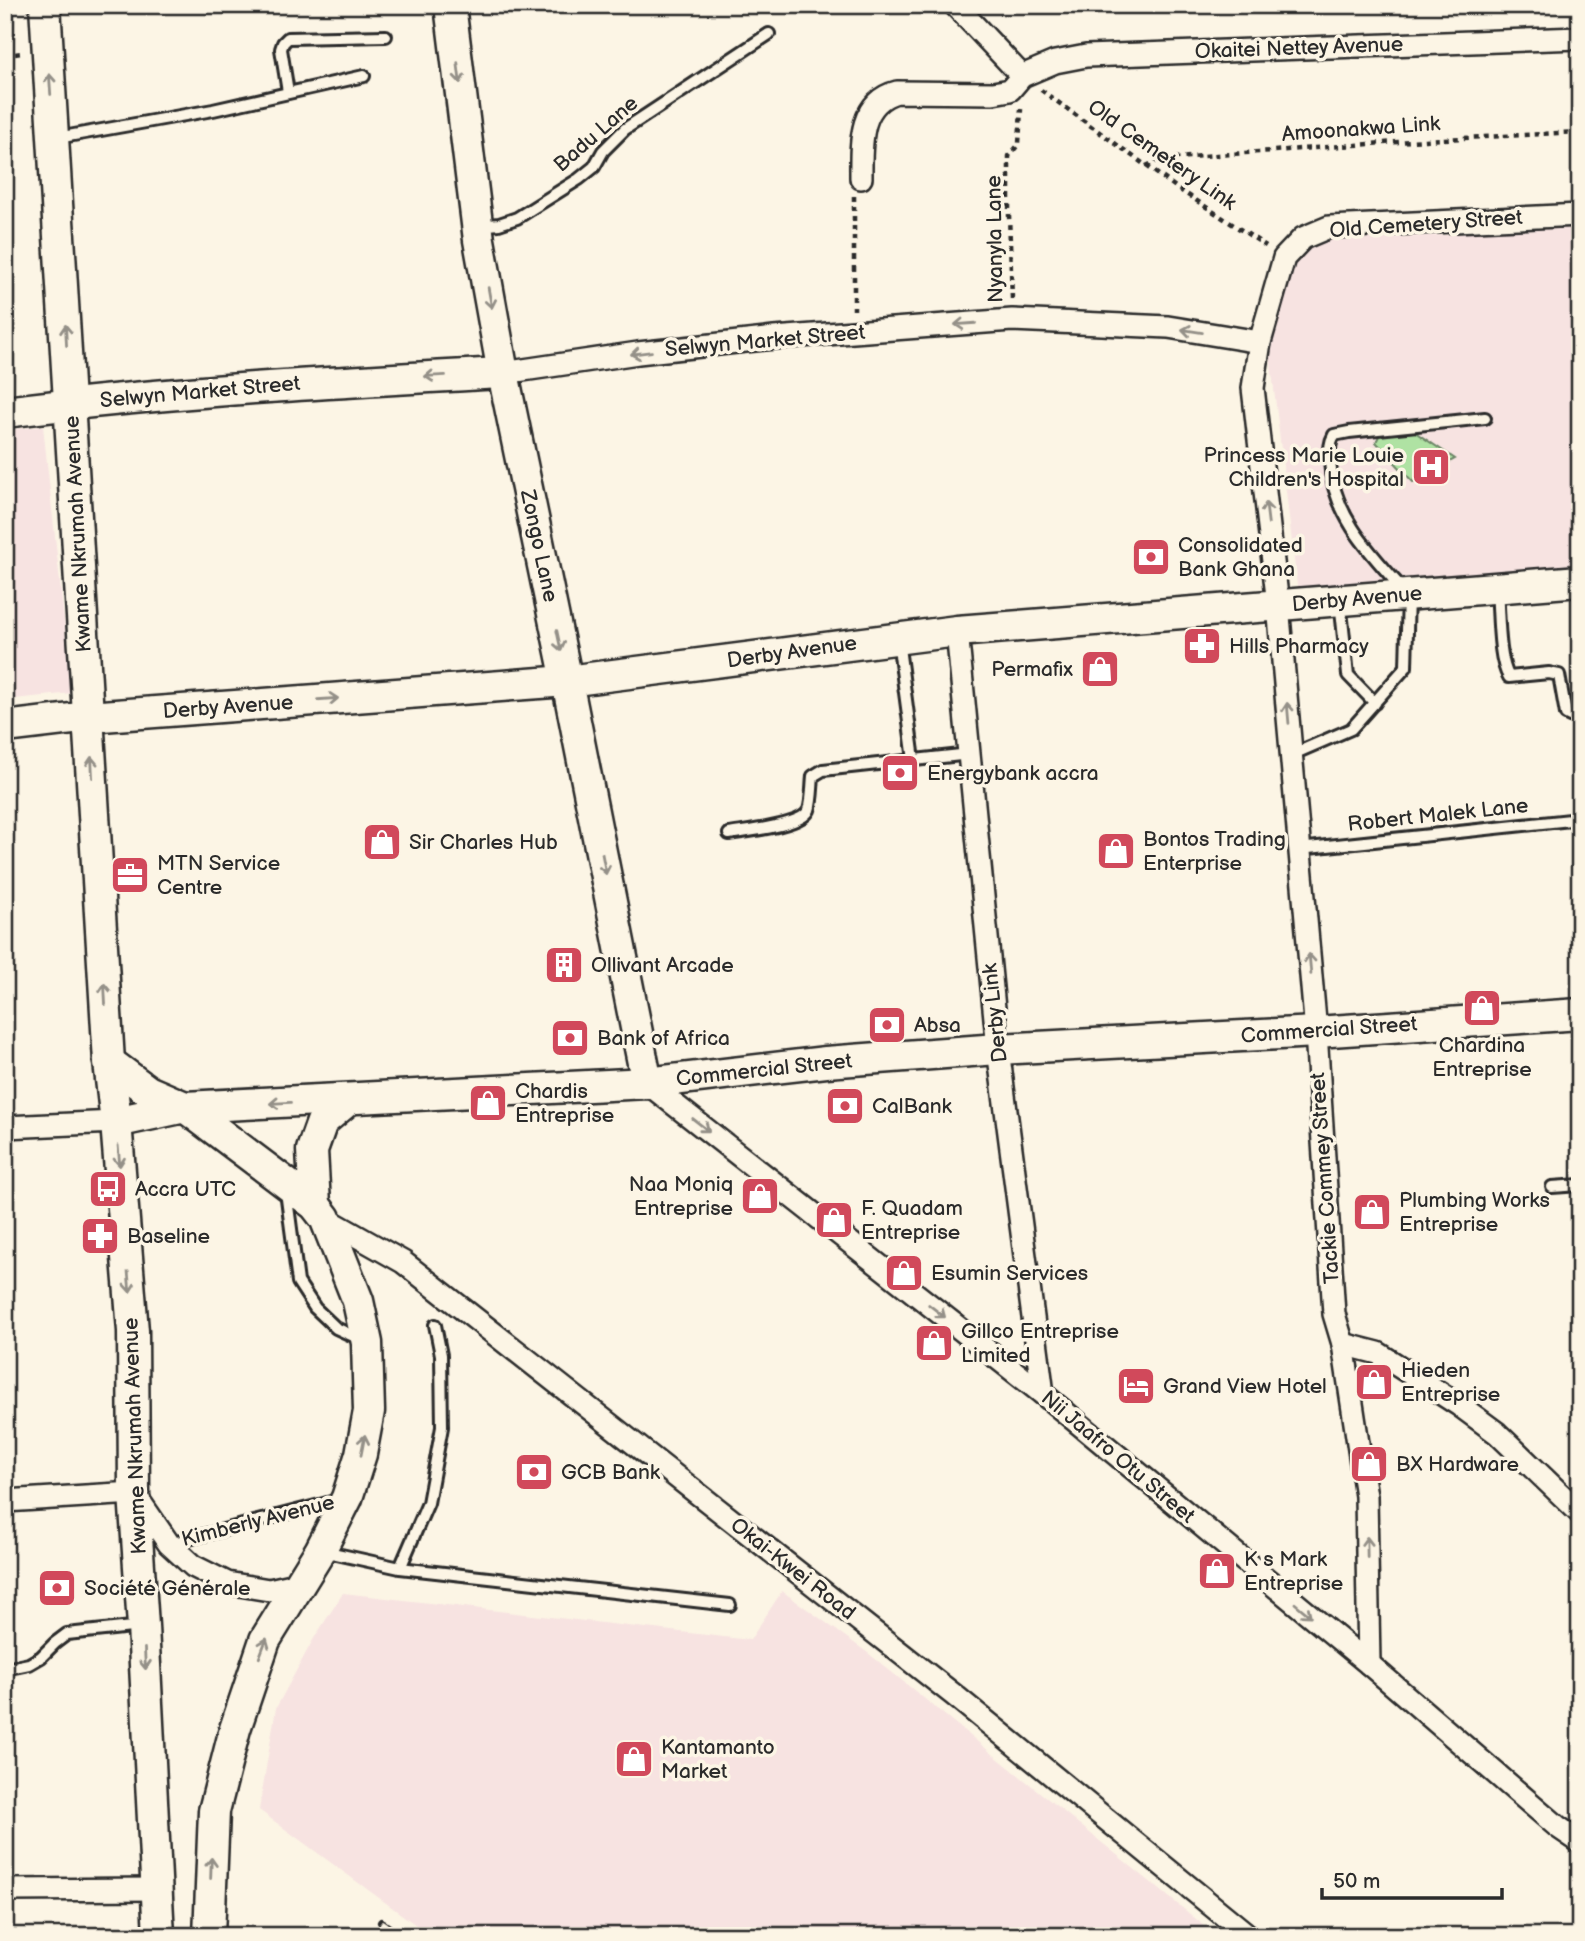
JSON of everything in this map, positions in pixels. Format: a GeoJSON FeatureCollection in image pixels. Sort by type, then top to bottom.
{"type":"FeatureCollection","features":[{"type":"Feature","properties":{"kind":"main road","name":"Kwame Nkrumah Avenue"},"geometry":{"type":"LineString","coordinates":[[45,5],[109,1062],[133,1331],[134,1493],[159,1936]]}},
{"type":"Feature","properties":{"kind":"main road","name":"Zongo Lane"},"geometry":{"type":"LineString","coordinates":[[450,5],[478,226],[503,373],[647,1083]]}},
{"type":"Feature","properties":{"kind":"main road","name":"Selwyn Market Street"},"geometry":{"type":"LineString","coordinates":[[5,412],[70,403],[283,384],[503,373]]}},
{"type":"Feature","properties":{"kind":"main road","name":"Derby Avenue"},"geometry":{"type":"LineString","coordinates":[[6,726],[89,717],[567,681],[957,631],[1580,581]]}},
{"type":"Feature","properties":{"kind":"main road","name":"Commercial Street"},"geometry":{"type":"LineString","coordinates":[[116,1122],[185,1107],[647,1083],[826,1062],[998,1049],[1316,1032],[1580,1014]]}},
{"type":"Feature","properties":{"kind":"main road"},"geometry":{"type":"LineString","coordinates":[[109,1062],[148,1091],[185,1107],[285,1181],[320,1211]]}},
{"type":"Feature","properties":{"kind":"main road"},"geometry":{"type":"LineString","coordinates":[[209,1936],[214,1811],[235,1729],[265,1640],[320,1551],[347,1498],[361,1454],[369,1411],[367,1343],[358,1301],[320,1211],[312,1150],[322,1122],[348,1100]]}},
{"type":"Feature","properties":{"kind":"street"},"geometry":{"type":"LineString","coordinates":[[955,5],[1022,76]]}},
{"type":"Feature","properties":{"kind":"street","name":"Okaitei Nettey Avenue"},"geometry":{"type":"LineString","coordinates":[[861,178],[861,144],[866,120],[885,95],[897,92],[993,93],[1010,90],[1022,76],[1055,62],[1086,56],[1580,38]]}},
{"type":"Feature","properties":{"kind":"street","name":"Old Cemetery Street"},"geometry":{"type":"LineString","coordinates":[[1284,258],[1303,238],[1329,227],[1580,215]]}},
{"type":"Feature","properties":{"kind":"street"},"geometry":{"type":"LineString","coordinates":[[1278,605],[1253,388],[1259,342],[1284,258]]}},
{"type":"Feature","properties":{"kind":"street","name":"Selwyn Market Street"},"geometry":{"type":"LineString","coordinates":[[503,373],[638,353],[774,338],[1012,320],[1168,327],[1259,342]]}},
{"type":"Feature","properties":{"kind":"street","name":"Tackie Commey Street"},"geometry":{"type":"LineString","coordinates":[[1278,605],[1316,1032],[1334,1314],[1343,1344],[1366,1496],[1369,1664]]}},
{"type":"Feature","properties":{"kind":"street","name":"Derby Link"},"geometry":{"type":"LineString","coordinates":[[957,631],[998,1049],[1043,1394]]}},
{"type":"Feature","properties":{"kind":"street","name":"Nii Jaafro Otu Street"},"geometry":{"type":"LineString","coordinates":[[647,1083],[1043,1394],[1580,1842]]}},
{"type":"Feature","properties":{"kind":"street"},"geometry":{"type":"LineString","coordinates":[[5,1127],[116,1122]]}},
{"type":"Feature","properties":{"kind":"street","name":"Okai-Kwei Road"},"geometry":{"type":"LineString","coordinates":[[320,1211],[402,1262],[954,1695],[1249,1936]]}},
{"type":"Feature","properties":{"kind":"street"},"geometry":{"type":"LineString","coordinates":[[1343,1344],[1378,1353],[1459,1405],[1497,1433],[1580,1513]]}},
{"type":"Feature","properties":{"kind":"street"},"geometry":{"type":"LineString","coordinates":[[5,1501],[134,1493]]}},
{"type":"Feature","properties":{"kind":"street","name":"Kimberly Avenue"},"geometry":{"type":"LineString","coordinates":[[134,1493],[169,1544],[193,1566],[228,1583],[269,1590],[301,1583]]}},
{"type":"Feature","properties":{"kind":"street"},"geometry":{"type":"LineString","coordinates":[[5,1890],[158,1889]]}},
{"type":"Feature","properties":{"kind":"lane","name":"Badu Lane"},"geometry":{"type":"LineString","coordinates":[[478,226],[499,224],[517,218],[579,179],[594,167],[603,151],[625,129],[769,34]]}},
{"type":"Feature","properties":{"kind":"lane"},"geometry":{"type":"LineString","coordinates":[[288,92],[281,49],[288,38],[386,36]]}},
{"type":"Feature","properties":{"kind":"lane"},"geometry":{"type":"LineString","coordinates":[[54,138],[213,110],[365,76]]}},
{"type":"Feature","properties":{"kind":"lane"},"geometry":{"type":"LineString","coordinates":[[1291,755],[1350,729],[1406,667],[1408,595],[1353,531],[1331,480],[1330,442],[1334,435],[1485,418]]}},
{"type":"Feature","properties":{"kind":"lane"},"geometry":{"type":"LineString","coordinates":[[1497,588],[1506,674],[1508,677],[1549,673],[1559,675],[1566,714],[1580,716]]}},
{"type":"Feature","properties":{"kind":"lane"},"geometry":{"type":"LineString","coordinates":[[1340,601],[1348,675],[1375,703]]}},
{"type":"Feature","properties":{"kind":"lane"},"geometry":{"type":"LineString","coordinates":[[898,637],[914,760]]}},
{"type":"Feature","properties":{"kind":"lane"},"geometry":{"type":"LineString","coordinates":[[729,834],[787,823],[802,817],[809,810],[813,776],[823,770],[970,754]]}},
{"type":"Feature","properties":{"kind":"lane","name":"Robert Malek Lane"},"geometry":{"type":"LineString","coordinates":[[1299,849],[1580,818]]}},
{"type":"Feature","properties":{"kind":"lane"},"geometry":{"type":"LineString","coordinates":[[285,1181],[298,1282],[315,1308],[336,1328],[367,1343]]}},
{"type":"Feature","properties":{"kind":"lane"},"geometry":{"type":"LineString","coordinates":[[1552,1187],[1580,1185]]}},
{"type":"Feature","properties":{"kind":"lane"},"geometry":{"type":"LineString","coordinates":[[400,1568],[428,1503],[442,1427],[441,1355],[435,1325]]}},
{"type":"Feature","properties":{"kind":"lane","name":"Kimberly Avenue"},"geometry":{"type":"LineString","coordinates":[[169,1544],[347,1498]]}},
{"type":"Feature","properties":{"kind":"lane"},"geometry":{"type":"LineString","coordinates":[[320,1551],[400,1568],[730,1605]]}},
{"type":"Feature","properties":{"kind":"lane"},"geometry":{"type":"LineString","coordinates":[[5,1669],[30,1664],[68,1634],[143,1626]]}},
{"type":"Feature","properties":{"kind":"path","name":"Old Cemetery Link"},"geometry":{"type":"LineString","coordinates":[[1022,76],[1177,188],[1284,258]]}},
{"type":"Feature","properties":{"kind":"path","name":"Nyanyla Lane"},"geometry":{"type":"LineString","coordinates":[[1012,320],[1009,156],[1019,144],[1022,76]]}},
{"type":"Feature","properties":{"kind":"path","name":"Amoonakwa Link"},"geometry":{"type":"LineString","coordinates":[[1146,166],[1162,159],[1580,132]]}},
{"type":"Feature","properties":{"kind":"path"},"geometry":{"type":"LineString","coordinates":[[855,332],[854,192],[862,192],[861,178]]}},
{"type":"Feature","properties":{"kind":"shaded area","name":"Princess Marie Louie Children's Hospital"},"geometry":{"type":"Polygon","coordinates":[[[1580,222],[1580,579],[1299,602],[1270,355],[1277,266],[1319,240],[1445,235],[1580,222]]]}},
{"type":"Feature","properties":{"kind":"shaded area"},"geometry":{"type":"Polygon","coordinates":[[[43,426],[72,693],[5,700],[5,430],[43,426]]]}},
{"type":"Feature","properties":{"kind":"shaded area","name":"Kantamanto Market"},"geometry":{"type":"Polygon","coordinates":[[[782,1591],[868,1653],[1217,1936],[431,1936],[259,1810],[276,1708],[313,1640],[343,1593],[750,1640],[782,1591]]]}},
{"type":"Feature","properties":{"kind":"green space"},"geometry":{"type":"Polygon","coordinates":[[[1406,426],[1455,459],[1413,482],[1376,442],[1383,428],[1406,426]]]}},
{"type":"Feature","properties":{"kind":"railway"},"geometry":{"type":"LineString","coordinates":[[381,1922],[400,1936]]}},
{"type":"Feature","properties":{"kind":"railway"},"geometry":{"type":"LineString","coordinates":[[369,1933],[373,1936]]}},
{"type":"Feature","properties":{"kind":"place","name":"Princess Marie Louie Children's Hospital"},"geometry":{"type":"Point","coordinates":[1431,467]}},
{"type":"Feature","properties":{"kind":"place","name":"Consolidated Bank Ghana"},"geometry":{"type":"Point","coordinates":[1151,557]}},
{"type":"Feature","properties":{"kind":"place","name":"Hills Pharmacy"},"geometry":{"type":"Point","coordinates":[1202,646]}},
{"type":"Feature","properties":{"kind":"place","name":"Permafix"},"geometry":{"type":"Point","coordinates":[1100,669]}},
{"type":"Feature","properties":{"kind":"place","name":"Energybank accra"},"geometry":{"type":"Point","coordinates":[900,773]}},
{"type":"Feature","properties":{"kind":"place","name":"Sir Charles Hub"},"geometry":{"type":"Point","coordinates":[382,842]}},
{"type":"Feature","properties":{"kind":"place","name":"Bontos Trading Enterprise"},"geometry":{"type":"Point","coordinates":[1116,851]}},
{"type":"Feature","properties":{"kind":"place","name":"MTN Service Centre"},"geometry":{"type":"Point","coordinates":[130,875]}},
{"type":"Feature","properties":{"kind":"place","name":"Ollivant Arcade"},"geometry":{"type":"Point","coordinates":[564,965]}},
{"type":"Feature","properties":{"kind":"place","name":"Chardina Entreprise"},"geometry":{"type":"Point","coordinates":[1482,1008]}},
{"type":"Feature","properties":{"kind":"place","name":"Absa"},"geometry":{"type":"Point","coordinates":[887,1025]}},
{"type":"Feature","properties":{"kind":"place","name":"Bank of Africa"},"geometry":{"type":"Point","coordinates":[570,1038]}},
{"type":"Feature","properties":{"kind":"place","name":"Chardis Entreprise"},"geometry":{"type":"Point","coordinates":[488,1103]}},
{"type":"Feature","properties":{"kind":"place","name":"CalBank"},"geometry":{"type":"Point","coordinates":[845,1106]}},
{"type":"Feature","properties":{"kind":"place","name":"Accra UTC"},"geometry":{"type":"Point","coordinates":[108,1189]}},
{"type":"Feature","properties":{"kind":"place","name":"Naa Moniq Entreprise"},"geometry":{"type":"Point","coordinates":[760,1196]}},
{"type":"Feature","properties":{"kind":"place","name":"Plumbing Works Entreprise"},"geometry":{"type":"Point","coordinates":[1372,1212]}},
{"type":"Feature","properties":{"kind":"place","name":"F. Quadam Entreprise"},"geometry":{"type":"Point","coordinates":[834,1220]}},
{"type":"Feature","properties":{"kind":"place","name":"Baseline"},"geometry":{"type":"Point","coordinates":[100,1236]}},
{"type":"Feature","properties":{"kind":"place","name":"Esumin Services"},"geometry":{"type":"Point","coordinates":[904,1273]}},
{"type":"Feature","properties":{"kind":"place","name":"Gillco Entreprise Limited"},"geometry":{"type":"Point","coordinates":[934,1343]}},
{"type":"Feature","properties":{"kind":"place","name":"Hieden Entreprise"},"geometry":{"type":"Point","coordinates":[1374,1382]}},
{"type":"Feature","properties":{"kind":"place","name":"Grand View Hotel"},"geometry":{"type":"Point","coordinates":[1136,1386]}},
{"type":"Feature","properties":{"kind":"place","name":"BX Hardware"},"geometry":{"type":"Point","coordinates":[1369,1464]}},
{"type":"Feature","properties":{"kind":"place","name":"GCB Bank"},"geometry":{"type":"Point","coordinates":[534,1472]}},
{"type":"Feature","properties":{"kind":"place","name":"K s Mark Entreprise"},"geometry":{"type":"Point","coordinates":[1217,1571]}},
{"type":"Feature","properties":{"kind":"place","name":"Société Générale"},"geometry":{"type":"Point","coordinates":[57,1588]}},
{"type":"Feature","properties":{"kind":"place","name":"Kantamanto Market"},"geometry":{"type":"Point","coordinates":[634,1759]}}]}
